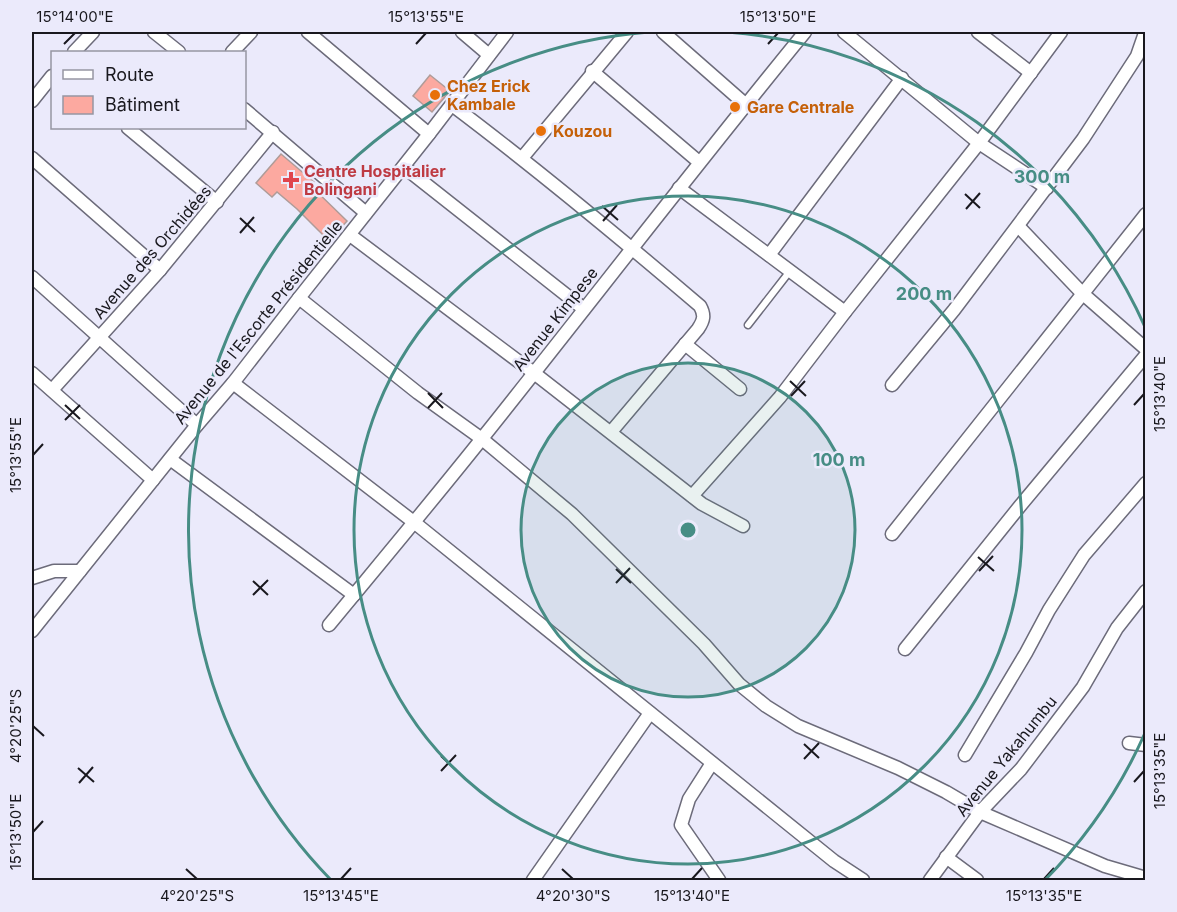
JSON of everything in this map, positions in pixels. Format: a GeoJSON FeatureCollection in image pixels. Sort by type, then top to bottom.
{"type":"FeatureCollection","features":[{"type":"Feature","properties":{"kind":"street"},"geometry":{"type":"LineString","coordinates":[[75,51],[93,32]]}},
{"type":"Feature","properties":{"kind":"street"},"geometry":{"type":"LineString","coordinates":[[154,32],[178,51]]}},
{"type":"Feature","properties":{"kind":"street"},"geometry":{"type":"LineString","coordinates":[[233,51],[251,32]]}},
{"type":"Feature","properties":{"kind":"street"},"geometry":{"type":"LineString","coordinates":[[308,32],[429,134]]}},
{"type":"Feature","properties":{"kind":"street"},"geometry":{"type":"LineString","coordinates":[[462,32],[489,55]]}},
{"type":"Feature","properties":{"kind":"street","name":"Avenue de l'Escorte Présidentielle"},"geometry":{"type":"LineString","coordinates":[[32,631],[233,383],[404,167],[507,32]]}},
{"type":"Feature","properties":{"kind":"street"},"geometry":{"type":"LineString","coordinates":[[522,158],[592,71],[627,32]]}},
{"type":"Feature","properties":{"kind":"street"},"geometry":{"type":"LineString","coordinates":[[663,32],[745,104]]}},
{"type":"Feature","properties":{"kind":"street","name":"Avenue Kimpese"},"geometry":{"type":"LineString","coordinates":[[329,626],[415,523],[745,104],[805,32]]}},
{"type":"Feature","properties":{"kind":"street"},"geometry":{"type":"LineString","coordinates":[[844,32],[979,143],[1047,188]]}},
{"type":"Feature","properties":{"kind":"street"},"geometry":{"type":"LineString","coordinates":[[978,32],[1031,73]]}},
{"type":"Feature","properties":{"kind":"street"},"geometry":{"type":"LineString","coordinates":[[692,496],[780,397],[979,143],[1061,32]]}},
{"type":"Feature","properties":{"kind":"street"},"geometry":{"type":"LineString","coordinates":[[892,385],[954,310],[1083,139],[1137,56],[1144,32]]}},
{"type":"Feature","properties":{"kind":"street"},"geometry":{"type":"LineString","coordinates":[[592,71],[699,162]]}},
{"type":"Feature","properties":{"kind":"street"},"geometry":{"type":"LineString","coordinates":[[32,101],[51,77]]}},
{"type":"Feature","properties":{"kind":"street"},"geometry":{"type":"LineString","coordinates":[[769,255],[902,78]]}},
{"type":"Feature","properties":{"kind":"street"},"geometry":{"type":"LineString","coordinates":[[452,105],[522,158],[633,248],[700,306],[704,313],[704,320],[611,432]]}},
{"type":"Feature","properties":{"kind":"street"},"geometry":{"type":"LineString","coordinates":[[246,111],[366,213]]}},
{"type":"Feature","properties":{"kind":"street"},"geometry":{"type":"LineString","coordinates":[[129,129],[217,202]]}},
{"type":"Feature","properties":{"kind":"street","name":"Avenue des Orchidées"},"geometry":{"type":"LineString","coordinates":[[52,390],[160,270],[273,132]]}},
{"type":"Feature","properties":{"kind":"street"},"geometry":{"type":"LineString","coordinates":[[32,158],[160,270]]}},
{"type":"Feature","properties":{"kind":"street"},"geometry":{"type":"LineString","coordinates":[[404,167],[584,309]]}},
{"type":"Feature","properties":{"kind":"street"},"geometry":{"type":"LineString","coordinates":[[679,188],[845,312]]}},
{"type":"Feature","properties":{"kind":"street"},"geometry":{"type":"LineString","coordinates":[[892,534],[1146,214]]}},
{"type":"Feature","properties":{"kind":"street"},"geometry":{"type":"LineString","coordinates":[[1018,226],[1082,294],[1146,349]]}},
{"type":"Feature","properties":{"kind":"street"},"geometry":{"type":"LineString","coordinates":[[350,235],[611,432],[702,504],[743,526]]}},
{"type":"Feature","properties":{"kind":"street"},"geometry":{"type":"LineString","coordinates":[[32,277],[197,425]]}},
{"type":"Feature","properties":{"kind":"street"},"geometry":{"type":"LineString","coordinates":[[299,298],[418,393],[482,439],[572,514],[704,644],[739,684],[766,706],[798,726],[898,768],[980,812],[1105,866],[1146,879]]}},
{"type":"Feature","properties":{"kind":"street"},"geometry":{"type":"LineString","coordinates":[[685,344],[740,389]]}},
{"type":"Feature","properties":{"kind":"street"},"geometry":{"type":"LineString","coordinates":[[905,649],[1146,355]]}},
{"type":"Feature","properties":{"kind":"street"},"geometry":{"type":"LineString","coordinates":[[32,373],[153,480]]}},
{"type":"Feature","properties":{"kind":"street"},"geometry":{"type":"LineString","coordinates":[[233,383],[415,523],[834,861],[863,880]]}},
{"type":"Feature","properties":{"kind":"street"},"geometry":{"type":"LineString","coordinates":[[170,459],[354,595]]}},
{"type":"Feature","properties":{"kind":"street"},"geometry":{"type":"LineString","coordinates":[[965,755],[1049,610],[1084,555],[1146,483]]}},
{"type":"Feature","properties":{"kind":"street"},"geometry":{"type":"LineString","coordinates":[[32,578],[54,571],[80,571]]}},
{"type":"Feature","properties":{"kind":"street","name":"Avenue Yakahumbu"},"geometry":{"type":"LineString","coordinates":[[930,880],[980,812],[1021,769],[1083,687],[1117,628],[1146,591]]}},
{"type":"Feature","properties":{"kind":"street"},"geometry":{"type":"LineString","coordinates":[[533,880],[650,713]]}},
{"type":"Feature","properties":{"kind":"street"},"geometry":{"type":"LineString","coordinates":[[1129,743],[1146,745]]}},
{"type":"Feature","properties":{"kind":"street"},"geometry":{"type":"LineString","coordinates":[[712,763],[689,799],[681,825],[719,880]]}},
{"type":"Feature","properties":{"kind":"street"},"geometry":{"type":"LineString","coordinates":[[946,857],[977,880]]}},
{"type":"Feature","properties":{"kind":"lane"},"geometry":{"type":"LineString","coordinates":[[748,325],[790,272]]}},
{"type":"Feature","properties":{"kind":"building"},"geometry":{"type":"Polygon","coordinates":[[[430,75],[450,91],[432,112],[413,96],[430,75]]]}},
{"type":"Feature","properties":{"kind":"building"},"geometry":{"type":"Polygon","coordinates":[[[281,154],[314,182],[311,186],[347,221],[329,241],[277,192],[272,197],[256,183],[281,154]]]}},
{"type":"Feature","properties":{"kind":"place","name":"Chez Erick Kambale"},"geometry":{"type":"Point","coordinates":[435,95]}},
{"type":"Feature","properties":{"kind":"place","name":"Gare Centrale"},"geometry":{"type":"Point","coordinates":[735,107]}},
{"type":"Feature","properties":{"kind":"place","name":"Kouzou"},"geometry":{"type":"Point","coordinates":[541,131]}},
{"type":"Feature","properties":{"kind":"place","name":"Centre Hospitalier Bolingani"},"geometry":{"type":"Point","coordinates":[291,180]}}]}
